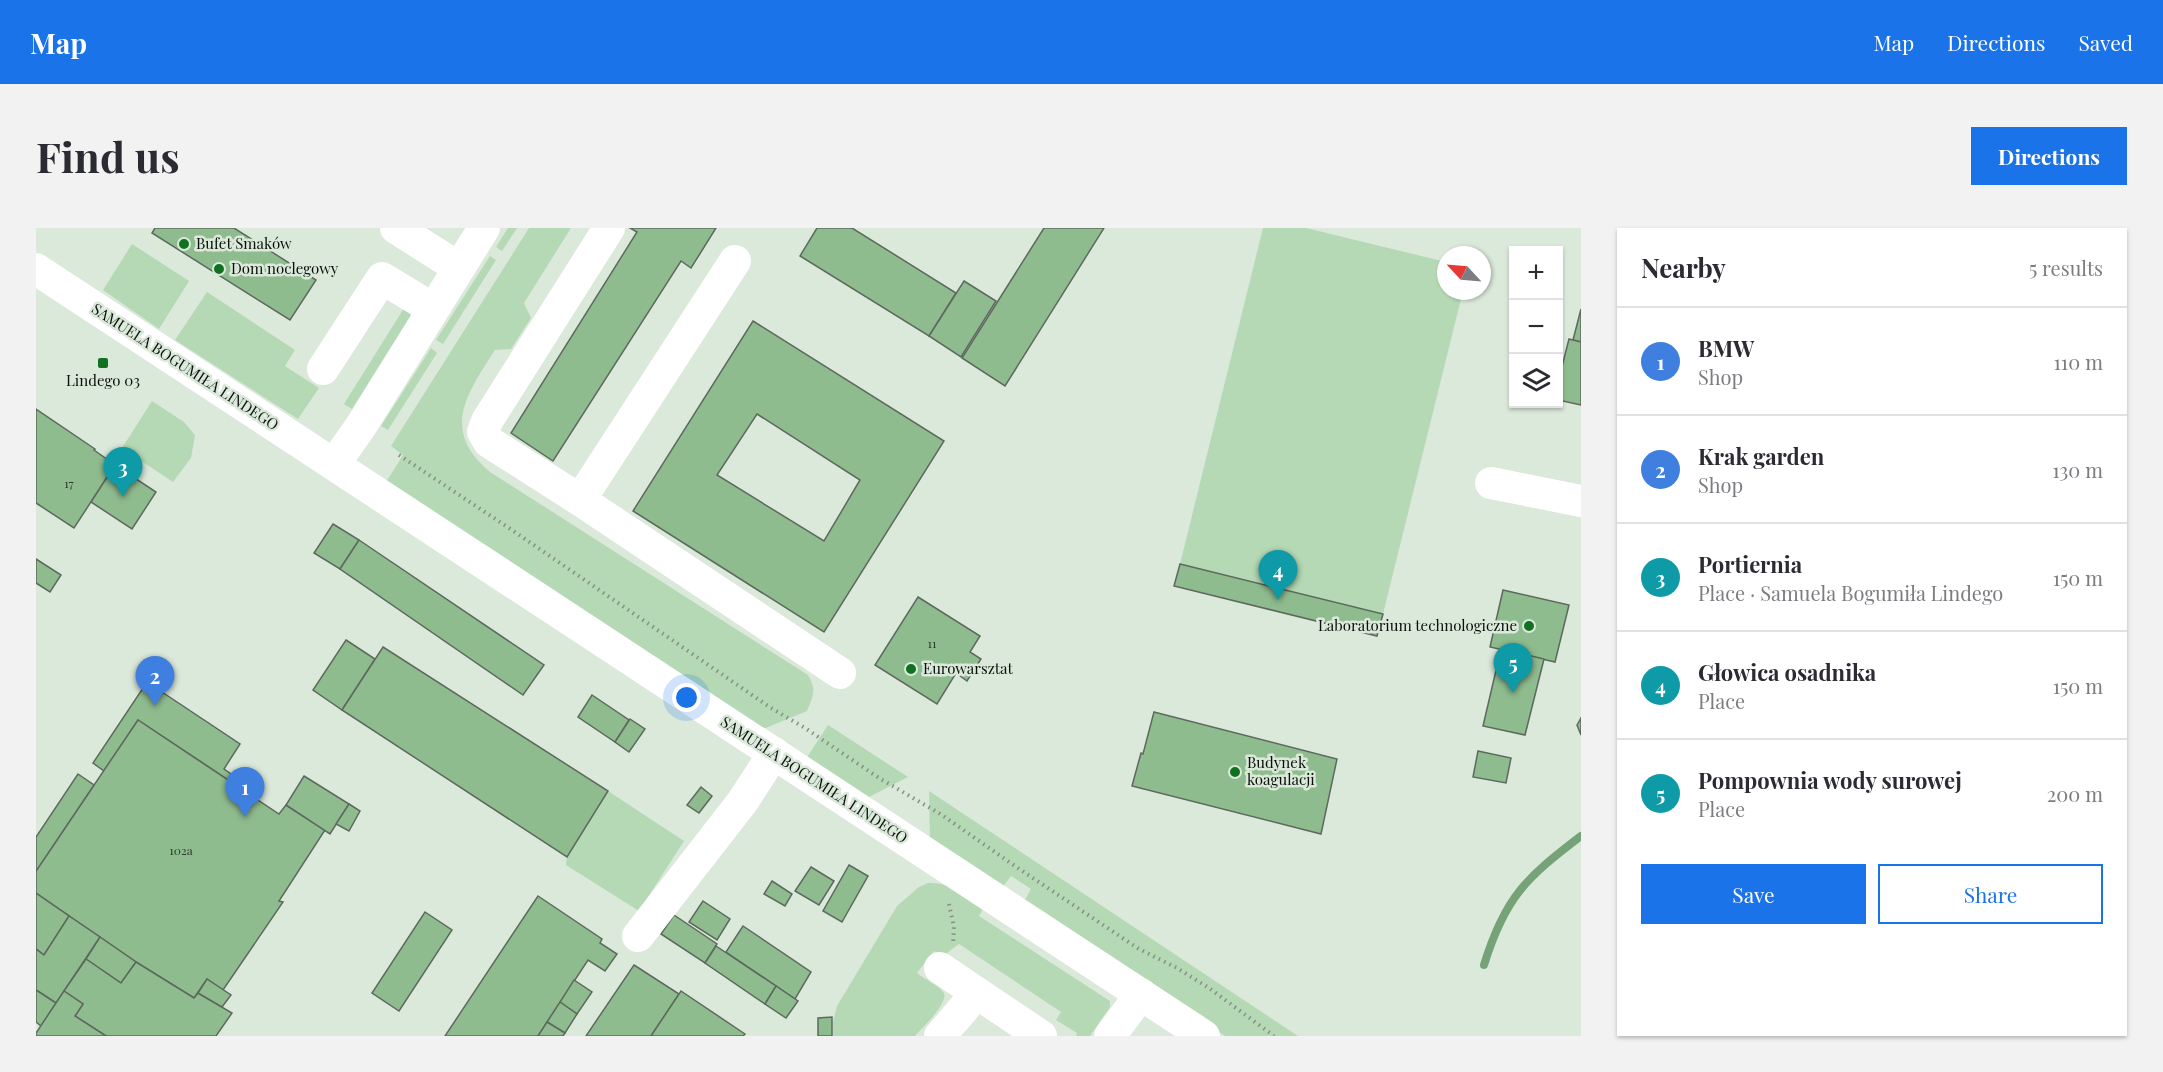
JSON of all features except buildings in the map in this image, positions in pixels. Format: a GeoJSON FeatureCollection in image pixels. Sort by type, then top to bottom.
{"type":"FeatureCollection","features":[{"type":"Feature","properties":{"kind":"street"},"geometry":{"type":"LineString","coordinates":[[396,228],[459,268]]}},
{"type":"Feature","properties":{"kind":"street"},"geometry":{"type":"LineString","coordinates":[[334,464],[362,426],[484,228]]}},
{"type":"Feature","properties":{"kind":"street"},"geometry":{"type":"LineString","coordinates":[[609,228],[487,421],[483,432],[489,442],[840,674]]}},
{"type":"Feature","properties":{"kind":"street"},"geometry":{"type":"LineString","coordinates":[[580,500],[735,261]]}},
{"type":"Feature","properties":{"kind":"street"},"geometry":{"type":"LineString","coordinates":[[323,369],[382,278],[433,309]]}},
{"type":"Feature","properties":{"kind":"street","name":"SAMUELA BOGUMIŁA LINDEGO"},"geometry":{"type":"LineString","coordinates":[[55,281],[1204,1036]]}},
{"type":"Feature","properties":{"kind":"street"},"geometry":{"type":"LineString","coordinates":[[1491,483],[1581,501]]}},
{"type":"Feature","properties":{"kind":"street"},"geometry":{"type":"LineString","coordinates":[[638,936],[743,801],[774,753]]}},
{"type":"Feature","properties":{"kind":"street"},"geometry":{"type":"LineString","coordinates":[[940,968],[1041,1036]]}},
{"type":"Feature","properties":{"kind":"street"},"geometry":{"type":"LineString","coordinates":[[939,1036],[977,993]]}},
{"type":"Feature","properties":{"kind":"street"},"geometry":{"type":"LineString","coordinates":[[1110,1036],[1140,994]]}},
{"type":"Feature","properties":{"kind":"path"},"geometry":{"type":"LineString","coordinates":[[399,455],[771,708],[879,778],[942,815],[1139,949],[1178,968],[1209,988],[1274,1036]]}},
{"type":"Feature","properties":{"kind":"path"},"geometry":{"type":"LineString","coordinates":[[940,968],[953,943],[954,927],[946,897]]}},
{"type":"Feature","properties":{"kind":"green space"},"geometry":{"type":"Polygon","coordinates":[[[508,228],[517,228],[502,251],[496,247],[508,228]]]}},
{"type":"Feature","properties":{"kind":"green space"},"geometry":{"type":"Polygon","coordinates":[[[529,228],[571,228],[524,303],[531,318],[511,349],[495,350],[468,397],[463,412],[462,427],[466,441],[475,457],[490,472],[808,675],[813,693],[807,711],[761,730],[386,482],[403,455],[391,446],[529,228]]]}},
{"type":"Feature","properties":{"kind":"green space"},"geometry":{"type":"Polygon","coordinates":[[[1263,228],[1306,228],[1437,260],[1437,300],[1461,300],[1383,614],[1180,564],[1263,228]]]}},
{"type":"Feature","properties":{"kind":"green space"},"geometry":{"type":"Polygon","coordinates":[[[132,244],[189,281],[159,329],[103,290],[132,244]]]}},
{"type":"Feature","properties":{"kind":"green space"},"geometry":{"type":"Polygon","coordinates":[[[490,256],[496,260],[443,344],[436,340],[490,256]]]}},
{"type":"Feature","properties":{"kind":"green space"},"geometry":{"type":"Polygon","coordinates":[[[207,292],[295,350],[285,366],[319,388],[298,419],[175,340],[207,292]]]}},
{"type":"Feature","properties":{"kind":"green space"},"geometry":{"type":"Polygon","coordinates":[[[406,305],[411,315],[352,409],[344,404],[406,305]]]}},
{"type":"Feature","properties":{"kind":"green space"},"geometry":{"type":"Polygon","coordinates":[[[431,348],[437,353],[388,430],[381,426],[431,348]]]}},
{"type":"Feature","properties":{"kind":"green space"},"geometry":{"type":"Polygon","coordinates":[[[152,401],[184,422],[195,435],[191,458],[173,482],[122,448],[152,401]]]}},
{"type":"Feature","properties":{"kind":"green space"},"geometry":{"type":"Polygon","coordinates":[[[828,725],[908,777],[865,799],[806,759],[828,725]]]}},
{"type":"Feature","properties":{"kind":"green space"},"geometry":{"type":"Polygon","coordinates":[[[608,791],[684,841],[639,911],[566,865],[567,857],[608,791]]]}},
{"type":"Feature","properties":{"kind":"green space"},"geometry":{"type":"Polygon","coordinates":[[[929,791],[1298,1036],[1225,1036],[1024,902],[1031,889],[1011,876],[1002,888],[930,842],[929,791]]]}},
{"type":"Feature","properties":{"kind":"green space"},"geometry":{"type":"Polygon","coordinates":[[[928,883],[951,887],[964,894],[984,907],[979,916],[1110,1001],[1110,1007],[1090,1036],[1076,1036],[1077,1033],[1056,1020],[1061,1012],[959,944],[943,956],[934,951],[917,973],[942,990],[944,998],[938,1009],[915,1036],[833,1036],[833,1022],[837,1006],[897,906],[919,887],[928,883]]]}},
{"type":"Feature","properties":{"kind":"waterway"},"geometry":{"type":"LineString","coordinates":[[1484,965],[1509,905],[1532,877],[1581,836]]}},
{"type":"Feature","properties":{"kind":"place","name":"Bufet Smaków"},"geometry":{"type":"Point","coordinates":[184,244]}},
{"type":"Feature","properties":{"kind":"place","name":"Dom noclegowy"},"geometry":{"type":"Point","coordinates":[219,269]}},
{"type":"Feature","properties":{"kind":"place","name":"Lindego 03"},"geometry":{"type":"Point","coordinates":[103,363]}},
{"type":"Feature","properties":{"kind":"place","name":"Portiernia"},"geometry":{"type":"Point","coordinates":[123,497]}},
{"type":"Feature","properties":{"kind":"place","name":"Głowica osadnika"},"geometry":{"type":"Point","coordinates":[1278,600]}},
{"type":"Feature","properties":{"kind":"place","name":"Laboratorium technologiczne"},"geometry":{"type":"Point","coordinates":[1529,626]}},
{"type":"Feature","properties":{"kind":"place","name":"Eurowarsztat"},"geometry":{"type":"Point","coordinates":[911,669]}},
{"type":"Feature","properties":{"kind":"place","name":"Pompownia wody surowej"},"geometry":{"type":"Point","coordinates":[1513,693]}},
{"type":"Feature","properties":{"kind":"place","name":"Krak garden"},"geometry":{"type":"Point","coordinates":[155,706]}},
{"type":"Feature","properties":{"kind":"place","name":"Budynek koagulacji"},"geometry":{"type":"Point","coordinates":[1235,772]}},
{"type":"Feature","properties":{"kind":"place","name":"BMW"},"geometry":{"type":"Point","coordinates":[245,817]}}]}
